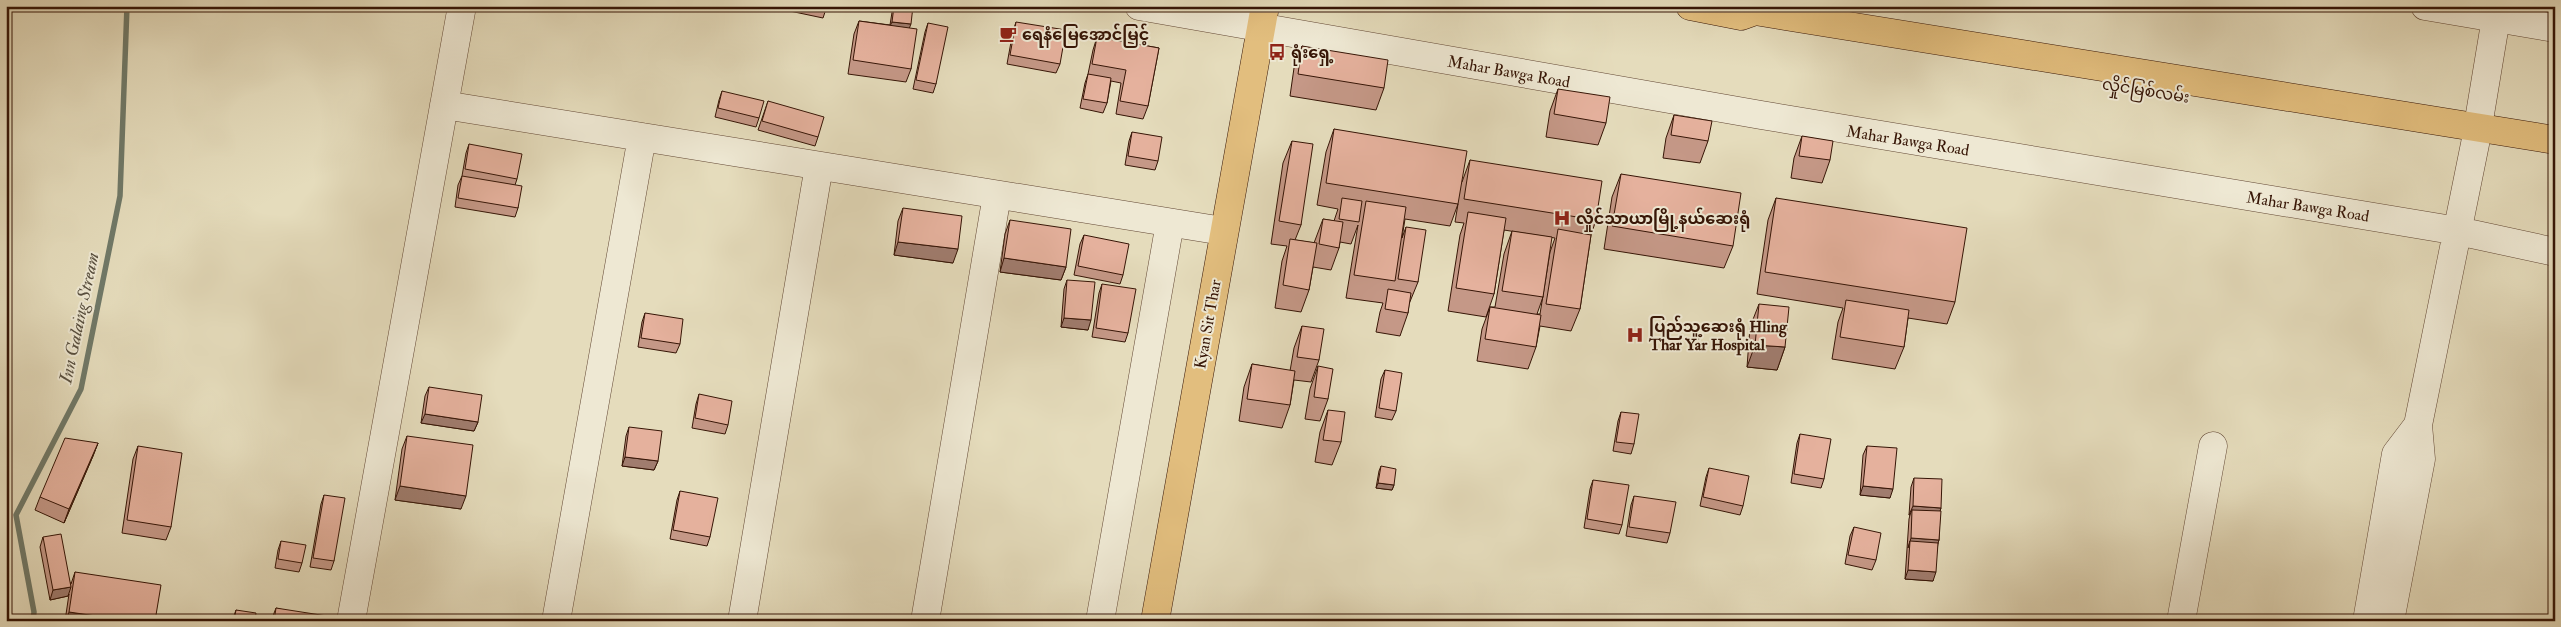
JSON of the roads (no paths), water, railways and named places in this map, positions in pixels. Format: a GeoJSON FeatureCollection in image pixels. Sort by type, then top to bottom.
{"type":"FeatureCollection","features":[{"type":"Feature","properties":{"kind":"main road","name":"လှိုင်မြစ်လမ်း"},"geometry":{"type":"LineString","coordinates":[[1690,6],[1737,12],[1751,26],[2477,136],[2555,140]]}},
{"type":"Feature","properties":{"kind":"main road","name":"Kyan Sit Thar"},"geometry":{"type":"LineString","coordinates":[[1155,621],[1223,231],[1263,17]]}},
{"type":"Feature","properties":{"kind":"main road","name":"လှိုင်မြစ်လမ်း"},"geometry":{"type":"LineString","coordinates":[[2477,136],[2555,158]]}},
{"type":"Feature","properties":{"kind":"street"},"geometry":{"type":"LineString","coordinates":[[350,621],[462,6]]}},
{"type":"Feature","properties":{"kind":"street","name":"Mahar Bawga Road"},"geometry":{"type":"LineString","coordinates":[[1139,6],[1263,17],[1751,114],[2458,231],[2555,252]]}},
{"type":"Feature","properties":{"kind":"street"},"geometry":{"type":"LineString","coordinates":[[2425,6],[2456,9],[2555,28]]}},
{"type":"Feature","properties":{"kind":"street"},"geometry":{"type":"LineString","coordinates":[[2390,621],[2421,459],[2418,425],[2477,136],[2496,18]]}},
{"type":"Feature","properties":{"kind":"street"},"geometry":{"type":"LineString","coordinates":[[444,104],[1223,231]]}},
{"type":"Feature","properties":{"kind":"street"},"geometry":{"type":"LineString","coordinates":[[556,621],[642,137]]}},
{"type":"Feature","properties":{"kind":"street"},"geometry":{"type":"LineString","coordinates":[[742,621],[819,166]]}},
{"type":"Feature","properties":{"kind":"street"},"geometry":{"type":"LineString","coordinates":[[925,621],[997,195]]}},
{"type":"Feature","properties":{"kind":"street"},"geometry":{"type":"LineString","coordinates":[[1100,621],[1170,223]]}},
{"type":"Feature","properties":{"kind":"street"},"geometry":{"type":"LineString","coordinates":[[2367,621],[2396,454],[2418,425]]}},
{"type":"Feature","properties":{"kind":"street"},"geometry":{"type":"LineString","coordinates":[[2180,621],[2214,446]]}},
{"type":"Feature","properties":{"kind":"waterway","name":"Inn Galaing Stream"},"geometry":{"type":"LineString","coordinates":[[33,621],[34,612],[16,515],[81,389],[120,196],[127,6]]}},
{"type":"Feature","properties":{"kind":"place","name":"ရေနံမြေအောင်မြင့်"},"geometry":{"type":"Point","coordinates":[1008,34]}},
{"type":"Feature","properties":{"kind":"place","name":"ရုံးရှေ့"},"geometry":{"type":"Point","coordinates":[1277,52]}},
{"type":"Feature","properties":{"kind":"place","name":"လှိုင်သာယာမြို့နယ်ဆေးရုံ"},"geometry":{"type":"Point","coordinates":[1562,218]}},
{"type":"Feature","properties":{"kind":"place","name":"ပြည်သူ့ဆေးရုံ Hling Thar Yar Hospital"},"geometry":{"type":"Point","coordinates":[1635,335]}}]}
